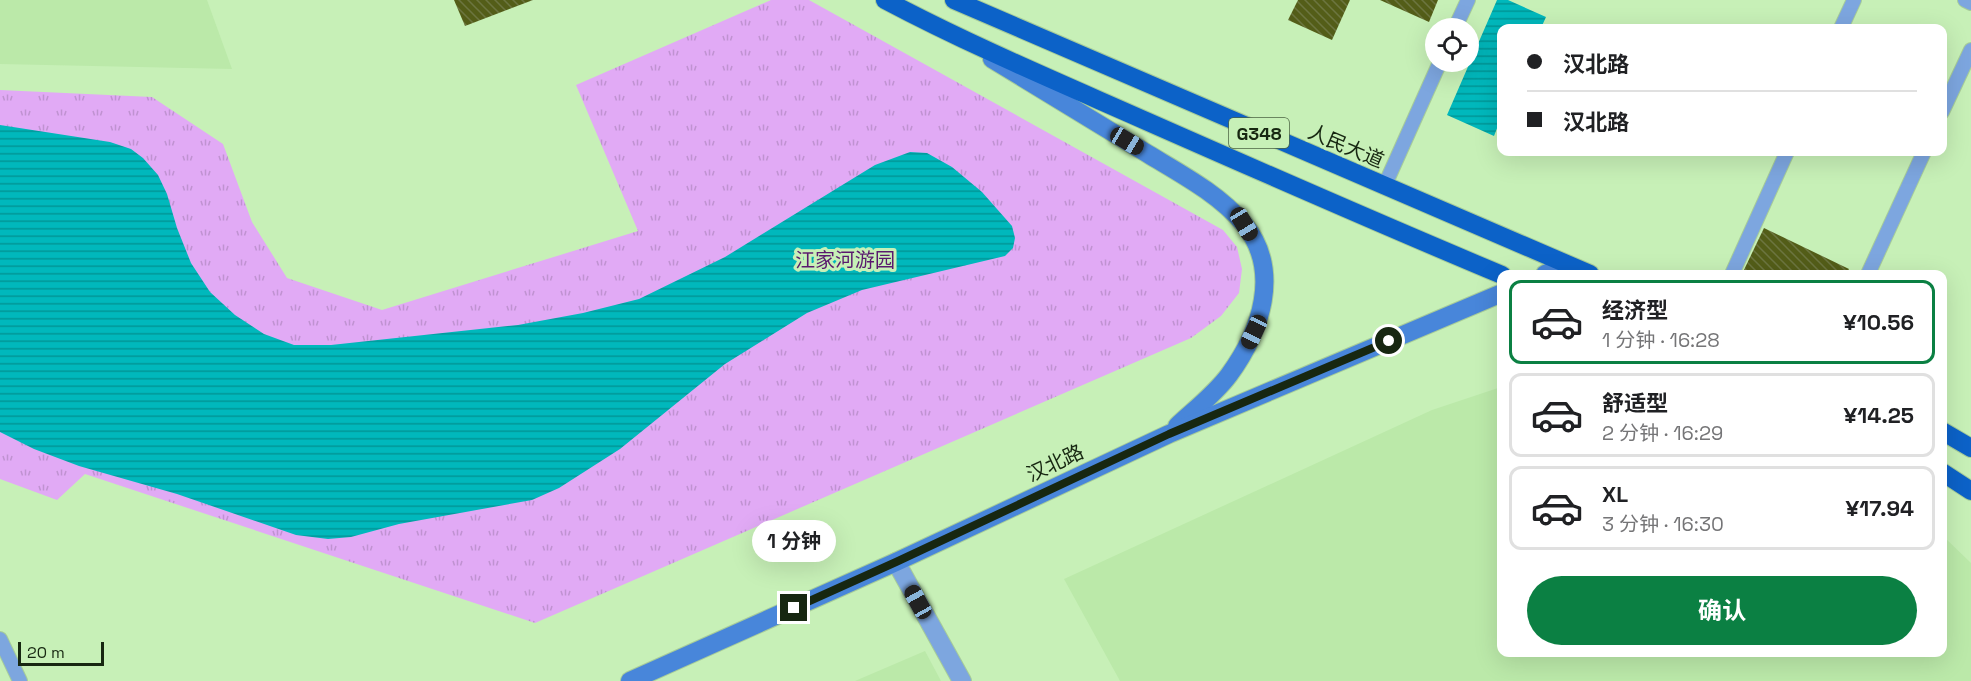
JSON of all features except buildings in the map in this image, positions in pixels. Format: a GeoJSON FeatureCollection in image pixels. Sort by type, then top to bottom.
{"type":"FeatureCollection","features":[{"type":"Feature","properties":{"kind":"highway","name":"G348"},"geometry":{"type":"LineString","coordinates":[[885,0],[946,32],[1368,219],[1497,273]]}},
{"type":"Feature","properties":{"kind":"highway","name":"人民大道"},"geometry":{"type":"LineString","coordinates":[[954,0],[1579,270]]}},
{"type":"Feature","properties":{"kind":"highway"},"geometry":{"type":"LineString","coordinates":[[1947,434],[1971,448]]}},
{"type":"Feature","properties":{"kind":"highway"},"geometry":{"type":"LineString","coordinates":[[1947,475],[1971,491]]}},
{"type":"Feature","properties":{"kind":"main road"},"geometry":{"type":"LineString","coordinates":[[946,32],[1187,177],[1219,200],[1244,224],[1256,243],[1264,266],[1265,288],[1261,315],[1251,337],[1228,376],[1169,434]]}},
{"type":"Feature","properties":{"kind":"main road"},"geometry":{"type":"LineString","coordinates":[[1554,270],[1566,265]]}},
{"type":"Feature","properties":{"kind":"main road","name":"汉北路"},"geometry":{"type":"LineString","coordinates":[[630,681],[896,562],[1169,434],[1497,295]]}},
{"type":"Feature","properties":{"kind":"street"},"geometry":{"type":"LineString","coordinates":[[896,562],[962,681]]}},
{"type":"Feature","properties":{"kind":"lane"},"geometry":{"type":"LineString","coordinates":[[1460,18],[1468,0]]}},
{"type":"Feature","properties":{"kind":"lane"},"geometry":{"type":"LineString","coordinates":[[1843,24],[1854,0]]}},
{"type":"Feature","properties":{"kind":"lane"},"geometry":{"type":"LineString","coordinates":[[1965,0],[1971,3]]}},
{"type":"Feature","properties":{"kind":"lane"},"geometry":{"type":"LineString","coordinates":[[1947,101],[1971,50]]}},
{"type":"Feature","properties":{"kind":"lane"},"geometry":{"type":"LineString","coordinates":[[1384,187],[1436,72]]}},
{"type":"Feature","properties":{"kind":"lane"},"geometry":{"type":"LineString","coordinates":[[1734,270],[1785,156]]}},
{"type":"Feature","properties":{"kind":"lane"},"geometry":{"type":"LineString","coordinates":[[1870,270],[1922,156]]}},
{"type":"Feature","properties":{"kind":"lane"},"geometry":{"type":"LineString","coordinates":[[0,639],[20,681]]}},
{"type":"Feature","properties":{"kind":"shaded area"},"geometry":{"type":"Polygon","coordinates":[[[0,0],[207,0],[232,69],[0,64],[0,0]]]}},
{"type":"Feature","properties":{"kind":"shaded area"},"geometry":{"type":"Polygon","coordinates":[[[1497,388],[1497,657],[1947,657],[1947,540],[1971,563],[1971,681],[1120,681],[1064,579],[1432,410],[1497,388]]]}},
{"type":"Feature","properties":{"kind":"shaded area"},"geometry":{"type":"Polygon","coordinates":[[[925,651],[941,681],[855,681],[925,651]]]}},
{"type":"Feature","properties":{"kind":"green space","name":"江家河游园"},"geometry":{"type":"Polygon","coordinates":[[[771,0],[809,0],[1223,230],[1237,247],[1242,269],[1239,293],[1221,316],[1191,338],[535,623],[85,474],[57,500],[0,479],[0,90],[152,97],[223,144],[252,222],[287,278],[382,310],[638,231],[576,85],[771,0]]]}},
{"type":"Feature","properties":{"kind":"water"},"geometry":{"type":"Polygon","coordinates":[[[1497,0],[1508,0],[1546,17],[1543,24],[1497,24],[1497,128],[1494,136],[1447,115],[1466,72],[1479,72],[1479,41],[1497,0]]]}},
{"type":"Feature","properties":{"kind":"water"},"geometry":{"type":"Polygon","coordinates":[[[0,125],[110,142],[131,149],[143,158],[158,175],[191,263],[210,292],[235,315],[264,334],[294,345],[331,345],[518,325],[583,313],[639,299],[725,257],[875,165],[910,152],[927,153],[952,167],[982,192],[1012,226],[1015,238],[1013,248],[1005,256],[862,290],[807,313],[725,364],[620,449],[559,488],[532,500],[399,524],[351,537],[328,539],[296,535],[177,494],[79,466],[34,449],[0,432],[0,125]]]}},
{"type":"Feature","properties":{"kind":"route"},"geometry":{"type":"LineString","coordinates":[[794,608],[1169,434],[1389,341]]}}]}
